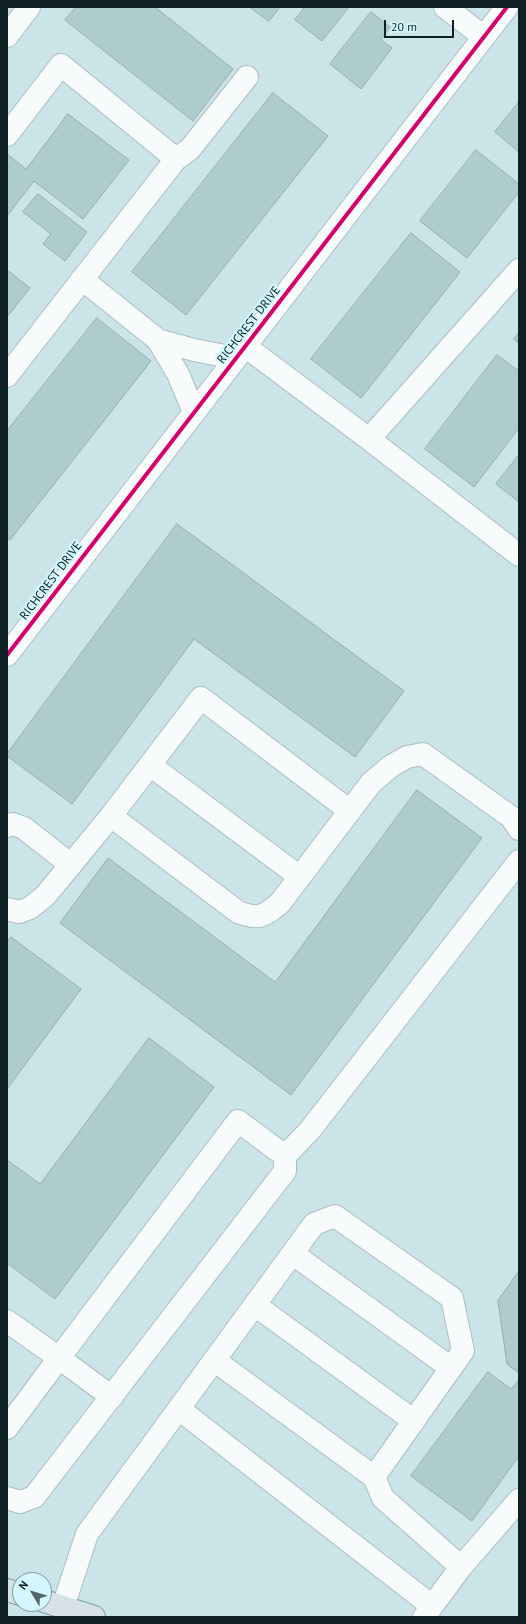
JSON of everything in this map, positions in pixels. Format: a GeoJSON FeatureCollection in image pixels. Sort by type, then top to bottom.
{"type":"FeatureCollection","features":[{"type":"Feature","properties":{"kind":"main road"},"geometry":{"type":"LineString","coordinates":[[54,1604],[94,1617]]}},
{"type":"Feature","properties":{"kind":"street"},"geometry":{"type":"LineString","coordinates":[[7,36],[29,7]]}},
{"type":"Feature","properties":{"kind":"street"},"geometry":{"type":"LineString","coordinates":[[445,7],[484,37]]}},
{"type":"Feature","properties":{"kind":"street","name":"RICHCREST DRIVE"},"geometry":{"type":"LineString","coordinates":[[7,655],[507,7]]}},
{"type":"Feature","properties":{"kind":"street"},"geometry":{"type":"LineString","coordinates":[[7,135],[61,65],[176,159]]}},
{"type":"Feature","properties":{"kind":"street"},"geometry":{"type":"LineString","coordinates":[[7,376],[176,159],[190,149],[247,77]]}},
{"type":"Feature","properties":{"kind":"street"},"geometry":{"type":"LineString","coordinates":[[369,439],[519,270]]}},
{"type":"Feature","properties":{"kind":"street"},"geometry":{"type":"LineString","coordinates":[[82,279],[158,340],[178,374],[194,412]]}},
{"type":"Feature","properties":{"kind":"street"},"geometry":{"type":"LineString","coordinates":[[158,340],[194,350],[240,352],[369,439],[519,555]]}},
{"type":"Feature","properties":{"kind":"street"},"geometry":{"type":"LineString","coordinates":[[7,910],[19,912],[30,908],[45,896],[111,816],[201,698],[350,811]]}},
{"type":"Feature","properties":{"kind":"street"},"geometry":{"type":"LineString","coordinates":[[111,816],[238,912],[253,917],[268,913],[280,902],[371,783],[391,766],[407,757],[423,754],[511,817],[519,829]]}},
{"type":"Feature","properties":{"kind":"street"},"geometry":{"type":"LineString","coordinates":[[150,765],[300,877]]}},
{"type":"Feature","properties":{"kind":"street"},"geometry":{"type":"LineString","coordinates":[[7,826],[13,824],[24,828],[71,865]]}},
{"type":"Feature","properties":{"kind":"street"},"geometry":{"type":"LineString","coordinates":[[7,1498],[20,1502],[34,1498],[285,1171],[284,1156],[310,1130],[519,861]]}},
{"type":"Feature","properties":{"kind":"street"},"geometry":{"type":"LineString","coordinates":[[7,1428],[238,1121],[284,1156]]}},
{"type":"Feature","properties":{"kind":"street"},"geometry":{"type":"LineString","coordinates":[[54,1604],[87,1534],[314,1224],[335,1216],[452,1298],[463,1351],[374,1477]]}},
{"type":"Feature","properties":{"kind":"street"},"geometry":{"type":"LineString","coordinates":[[293,1254],[451,1368]]}},
{"type":"Feature","properties":{"kind":"street"},"geometry":{"type":"LineString","coordinates":[[255,1305],[414,1421]]}},
{"type":"Feature","properties":{"kind":"street"},"geometry":{"type":"LineString","coordinates":[[7,1320],[112,1397]]}},
{"type":"Feature","properties":{"kind":"street"},"geometry":{"type":"LineString","coordinates":[[214,1360],[374,1477],[383,1498],[461,1567]]}},
{"type":"Feature","properties":{"kind":"street"},"geometry":{"type":"LineString","coordinates":[[179,1409],[428,1611],[461,1567],[519,1500]]}},
{"type":"Feature","properties":{"kind":"building"},"geometry":{"type":"Polygon","coordinates":[[[76,7],[155,7],[233,69],[193,121],[65,20],[76,7]]]}},
{"type":"Feature","properties":{"kind":"building"},"geometry":{"type":"Polygon","coordinates":[[[250,7],[280,7],[269,21],[250,7]]]}},
{"type":"Feature","properties":{"kind":"building"},"geometry":{"type":"Polygon","coordinates":[[[305,7],[349,7],[322,41],[295,20],[305,7]]]}},
{"type":"Feature","properties":{"kind":"building"},"geometry":{"type":"Polygon","coordinates":[[[371,12],[390,27],[381,40],[392,48],[361,89],[330,64],[371,12]]]}},
{"type":"Feature","properties":{"kind":"building"},"geometry":{"type":"Polygon","coordinates":[[[273,93],[328,136],[186,315],[132,272],[273,93]]]}},
{"type":"Feature","properties":{"kind":"building"},"geometry":{"type":"Polygon","coordinates":[[[519,102],[519,152],[495,132],[519,102]]]}},
{"type":"Feature","properties":{"kind":"building"},"geometry":{"type":"Polygon","coordinates":[[[68,114],[129,160],[83,219],[34,181],[7,216],[7,154],[26,169],[68,114]]]}},
{"type":"Feature","properties":{"kind":"building"},"geometry":{"type":"Polygon","coordinates":[[[476,150],[519,184],[519,192],[467,258],[420,221],[476,150]]]}},
{"type":"Feature","properties":{"kind":"building"},"geometry":{"type":"Polygon","coordinates":[[[38,194],[87,232],[65,261],[43,244],[51,234],[23,212],[38,194]]]}},
{"type":"Feature","properties":{"kind":"building"},"geometry":{"type":"Polygon","coordinates":[[[411,233],[460,272],[361,398],[311,359],[411,233]]]}},
{"type":"Feature","properties":{"kind":"building"},"geometry":{"type":"Polygon","coordinates":[[[7,270],[30,288],[7,317],[7,270]]]}},
{"type":"Feature","properties":{"kind":"building"},"geometry":{"type":"Polygon","coordinates":[[[97,318],[151,361],[10,540],[7,538],[7,431],[97,318]]]}},
{"type":"Feature","properties":{"kind":"building"},"geometry":{"type":"Polygon","coordinates":[[[519,333],[519,344],[514,339],[519,333]]]}},
{"type":"Feature","properties":{"kind":"building"},"geometry":{"type":"Polygon","coordinates":[[[497,355],[519,371],[519,428],[474,487],[425,449],[497,355]]]}},
{"type":"Feature","properties":{"kind":"building"},"geometry":{"type":"Polygon","coordinates":[[[519,455],[519,502],[496,484],[519,455]]]}},
{"type":"Feature","properties":{"kind":"building"},"geometry":{"type":"Polygon","coordinates":[[[177,524],[404,691],[355,757],[194,639],[72,804],[7,756],[7,754],[177,524]]]}},
{"type":"Feature","properties":{"kind":"building"},"geometry":{"type":"Polygon","coordinates":[[[417,790],[482,838],[291,1095],[60,923],[108,858],[275,982],[417,790]]]}},
{"type":"Feature","properties":{"kind":"building"},"geometry":{"type":"Polygon","coordinates":[[[11,937],[81,989],[7,1089],[7,942],[11,937]]]}},
{"type":"Feature","properties":{"kind":"building"},"geometry":{"type":"Polygon","coordinates":[[[149,1038],[214,1087],[55,1299],[7,1263],[7,1160],[40,1184],[149,1038]]]}},
{"type":"Feature","properties":{"kind":"building"},"geometry":{"type":"Polygon","coordinates":[[[519,1271],[519,1373],[507,1364],[498,1301],[519,1271]]]}},
{"type":"Feature","properties":{"kind":"building"},"geometry":{"type":"Polygon","coordinates":[[[488,1372],[511,1389],[519,1380],[519,1456],[472,1521],[411,1476],[488,1372]]]}},
{"type":"Feature","properties":{"kind":"cycle path"},"geometry":{"type":"LineString","coordinates":[[7,655],[507,7]]}}]}
